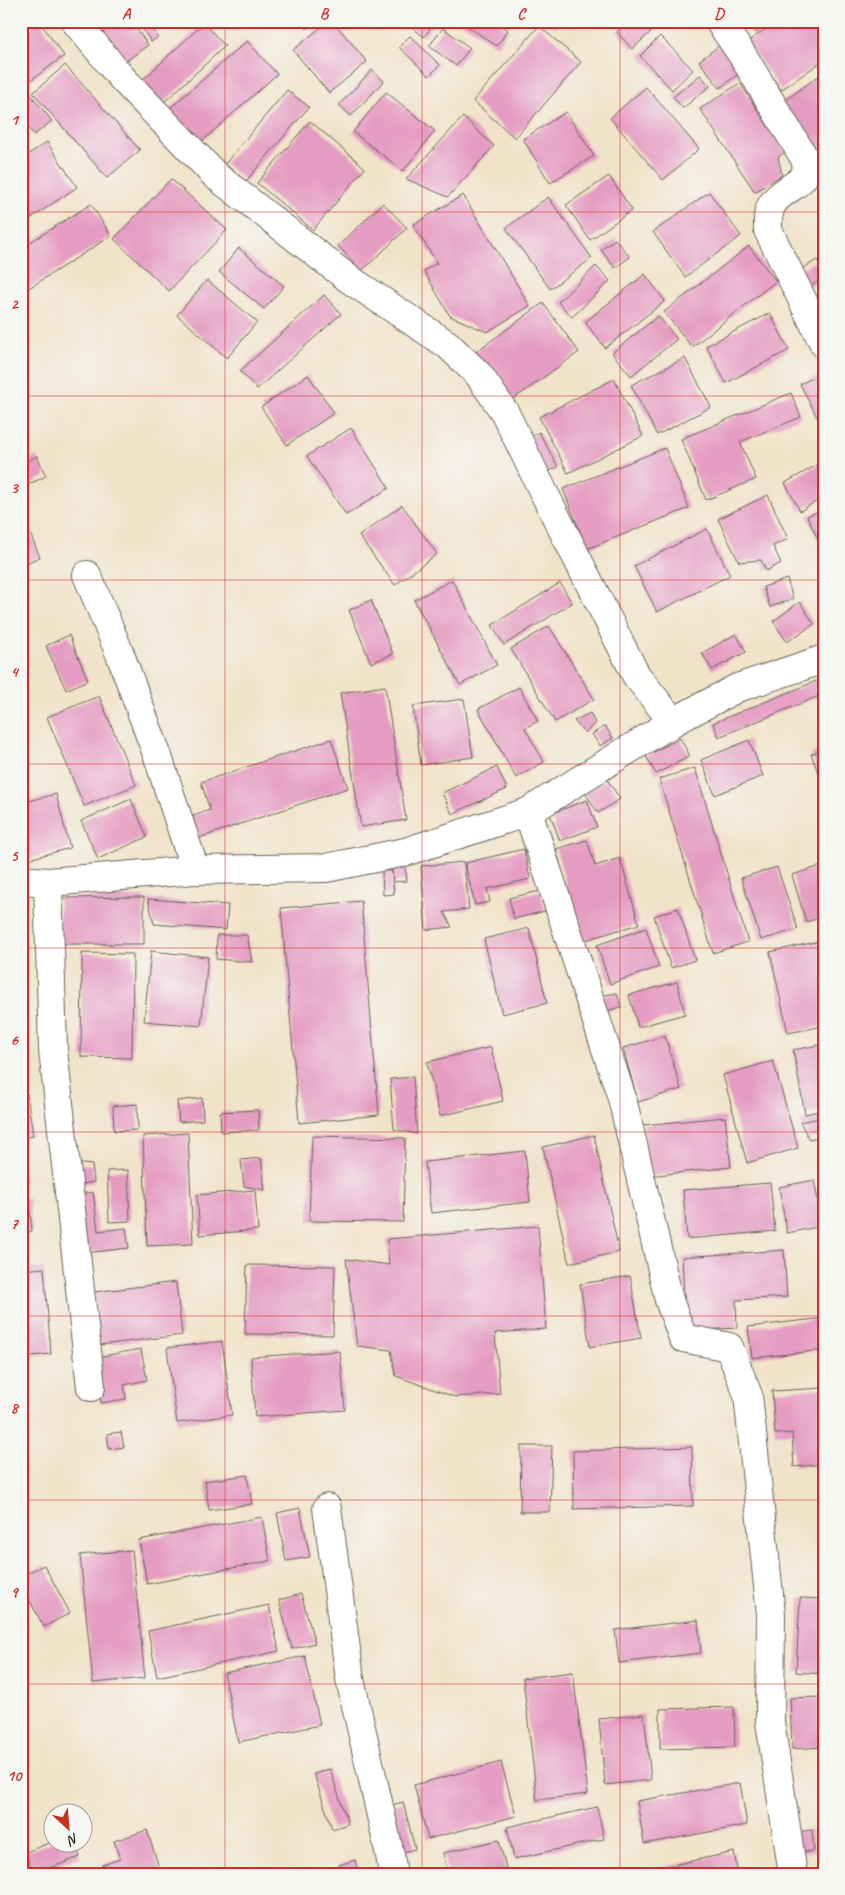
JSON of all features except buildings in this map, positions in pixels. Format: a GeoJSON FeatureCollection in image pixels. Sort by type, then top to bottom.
{"type":"FeatureCollection","features":[{"type":"Feature","properties":{"kind":"street"},"geometry":{"type":"LineString","coordinates":[[74,21],[121,76],[216,176],[349,279],[448,345],[479,375],[505,413],[636,674],[672,722]]}},
{"type":"Feature","properties":{"kind":"street"},"geometry":{"type":"LineString","coordinates":[[719,21],[743,56],[805,159],[808,168],[805,175],[773,202],[768,214],[768,230],[824,344]]}},
{"type":"Feature","properties":{"kind":"street"},"geometry":{"type":"LineString","coordinates":[[87,575],[120,654],[158,757],[195,870]]}},
{"type":"Feature","properties":{"kind":"street"},"geometry":{"type":"LineString","coordinates":[[91,1387],[34,881],[195,870],[326,868],[405,852],[528,812],[672,722],[737,688],[824,659]]}},
{"type":"Feature","properties":{"kind":"street"},"geometry":{"type":"LineString","coordinates":[[528,812],[622,1098],[669,1300],[683,1338],[728,1347],[748,1395],[771,1614],[770,1722],[793,1874]]}},
{"type":"Feature","properties":{"kind":"street"},"geometry":{"type":"LineString","coordinates":[[327,1508],[350,1679],[393,1874]]}}]}
